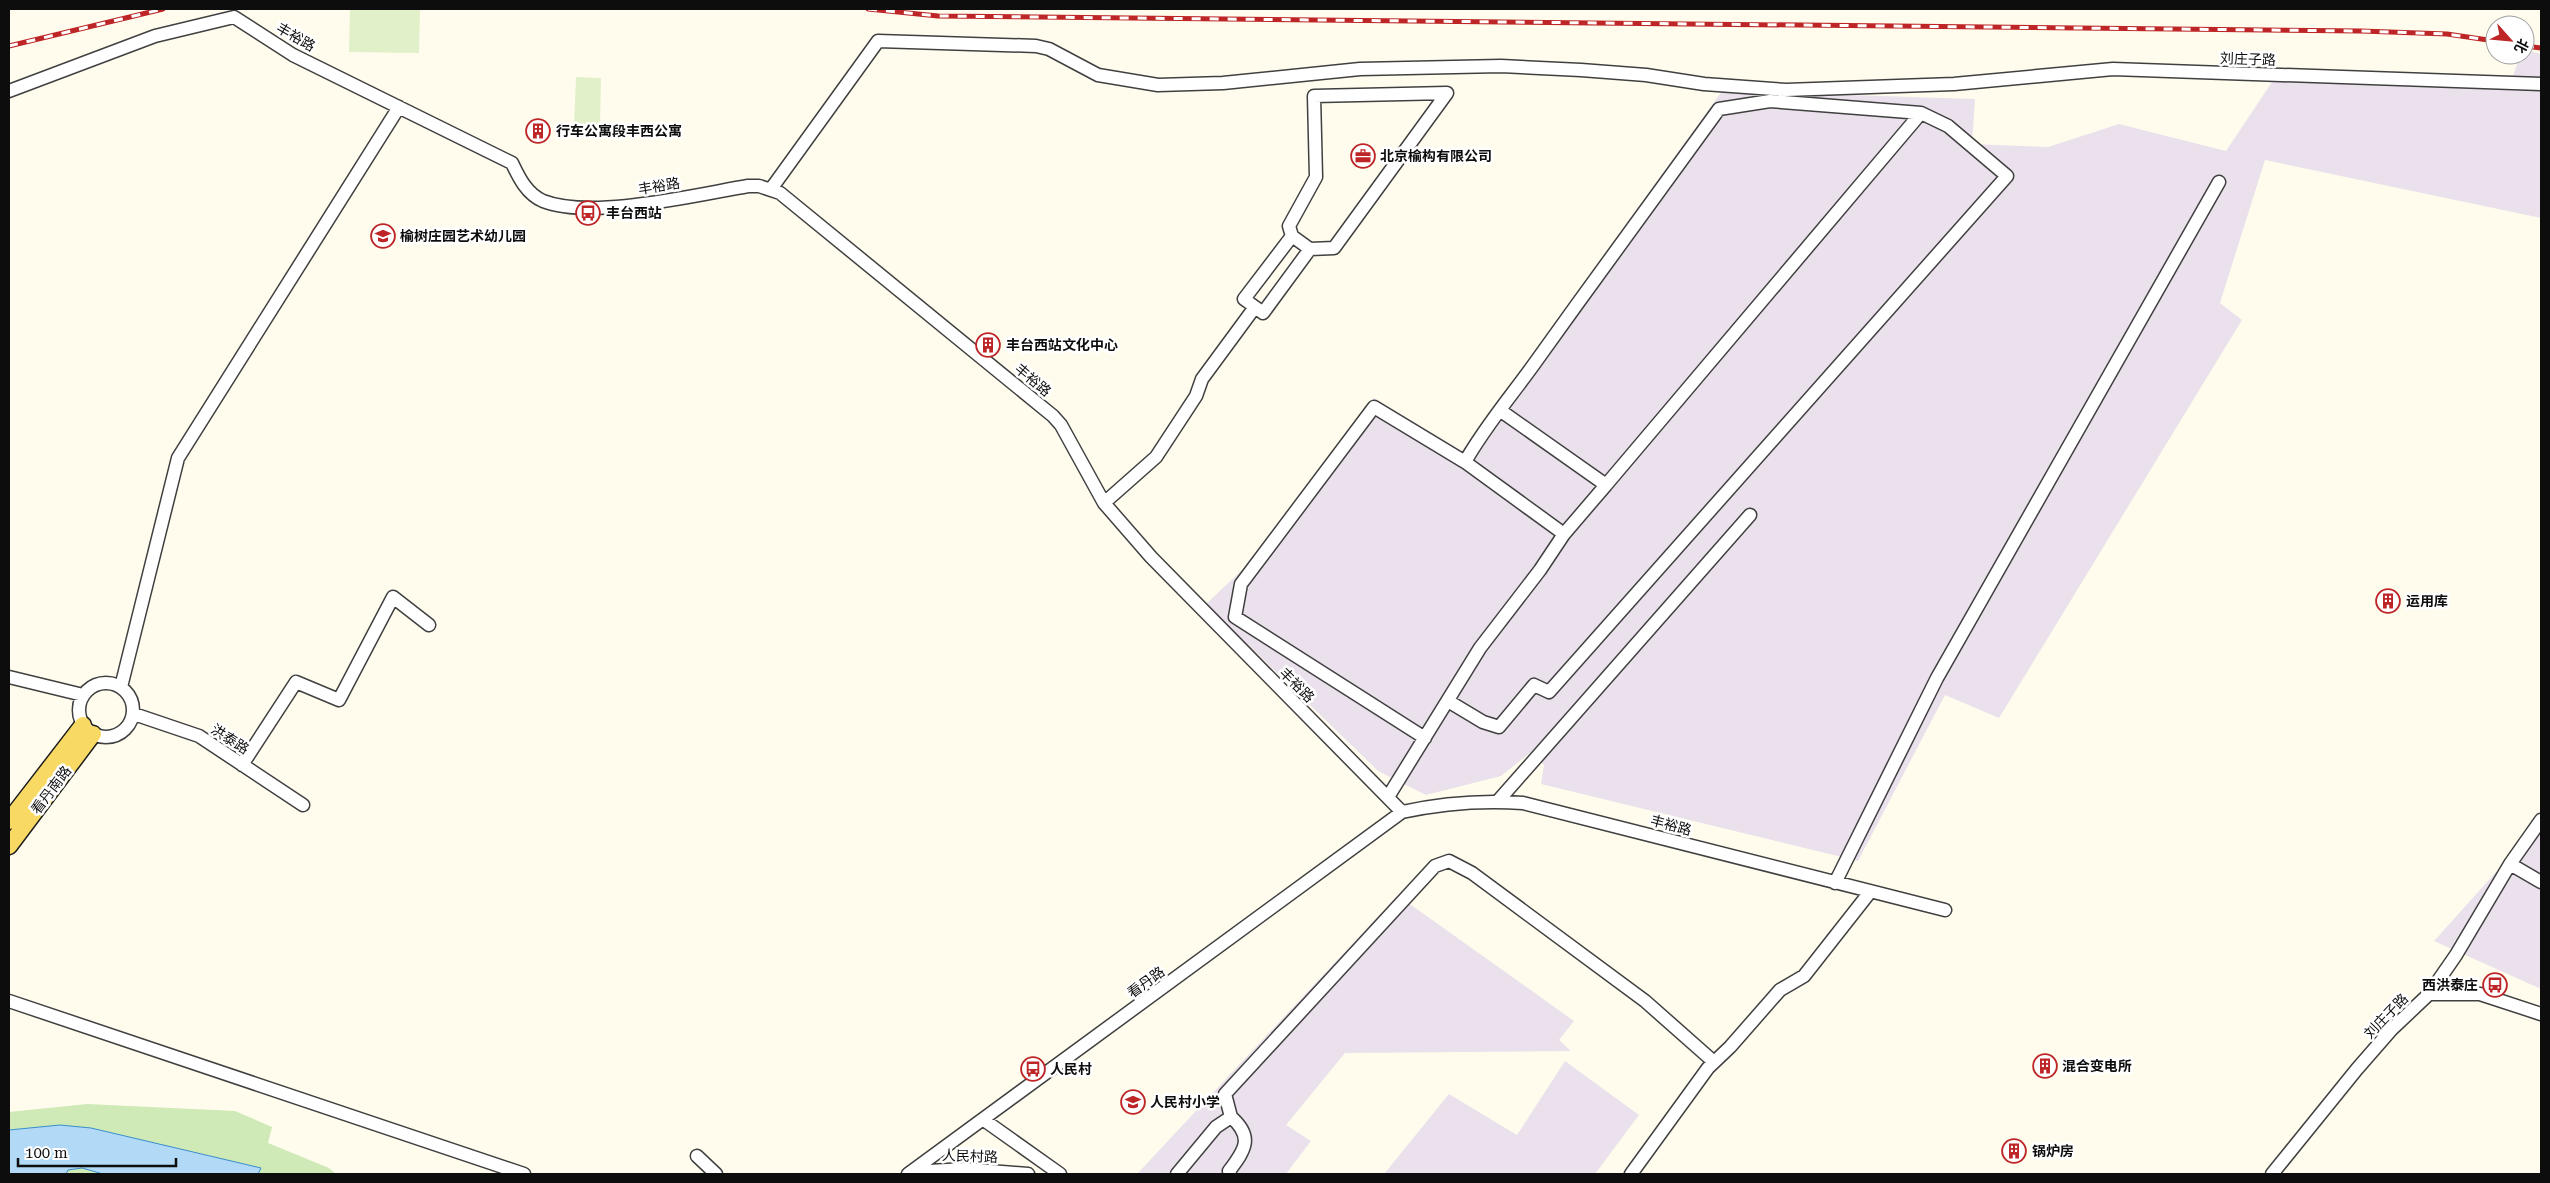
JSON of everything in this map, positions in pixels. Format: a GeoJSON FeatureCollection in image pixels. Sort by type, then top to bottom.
{"type":"FeatureCollection","features":[{"type":"Feature","properties":{"kind":"main road","name":"看丹南路"},"geometry":{"type":"LineString","coordinates":[[9,822],[88,729]]}},
{"type":"Feature","properties":{"kind":"main road","name":"看丹南路"},"geometry":{"type":"LineString","coordinates":[[9,846],[88,729]]}},
{"type":"Feature","properties":{"kind":"street","name":"丰裕路"},"geometry":{"type":"LineString","coordinates":[[9,92],[155,36],[234,17],[293,55],[512,163],[525,187],[542,200],[601,208],[654,202],[748,186],[771,189],[789,198],[1053,416],[1061,425],[1104,503],[1186,594],[1402,812],[1434,805],[1498,801],[1548,808],[1945,910]]}},
{"type":"Feature","properties":{"kind":"street","name":"刘庄子路"},"geometry":{"type":"LineString","coordinates":[[771,189],[878,41],[1036,46],[1049,49],[1098,75],[1158,85],[1223,83],[1360,69],[1501,66],[1590,70],[1704,84],[1786,90],[1954,84],[2113,69],[2541,84]]}},
{"type":"Feature","properties":{"kind":"street"},"geometry":{"type":"LineString","coordinates":[[1447,93],[1334,248],[1310,249],[1292,236],[1289,226],[1316,177],[1314,96],[1447,93]]}},
{"type":"Feature","properties":{"kind":"street"},"geometry":{"type":"LineString","coordinates":[[1448,700],[1483,722],[1498,727],[1534,685],[1549,692],[2007,176],[1948,126],[1921,113],[1770,101],[1718,109],[1558,328],[1502,410],[1478,440],[1465,462]]}},
{"type":"Feature","properties":{"kind":"street"},"geometry":{"type":"LineString","coordinates":[[121,687],[178,458],[399,107]]}},
{"type":"Feature","properties":{"kind":"street"},"geometry":{"type":"LineString","coordinates":[[1388,797],[1480,648],[1540,570],[1564,534],[1921,113]]}},
{"type":"Feature","properties":{"kind":"street"},"geometry":{"type":"LineString","coordinates":[[1835,883],[1937,678],[2219,182]]}},
{"type":"Feature","properties":{"kind":"street"},"geometry":{"type":"LineString","coordinates":[[1292,236],[1244,299],[1262,313],[1310,249]]}},
{"type":"Feature","properties":{"kind":"street"},"geometry":{"type":"LineString","coordinates":[[1104,503],[1156,457],[1196,396],[1202,380],[1255,307]]}},
{"type":"Feature","properties":{"kind":"street"},"geometry":{"type":"LineString","coordinates":[[1425,738],[1235,617],[1241,584],[1374,407],[1465,462],[1564,534]]}},
{"type":"Feature","properties":{"kind":"street"},"geometry":{"type":"LineString","coordinates":[[1502,410],[1606,485]]}},
{"type":"Feature","properties":{"kind":"street"},"geometry":{"type":"LineString","coordinates":[[1498,801],[1750,514]]}},
{"type":"Feature","properties":{"kind":"street"},"geometry":{"type":"LineString","coordinates":[[242,765],[296,682],[338,700],[393,597],[429,625]]}},
{"type":"Feature","properties":{"kind":"street"},"geometry":{"type":"LineString","coordinates":[[9,678],[83,694]]}},
{"type":"Feature","properties":{"kind":"street"},"geometry":{"type":"LineString","coordinates":[[107,682],[121,687],[130,696],[134,714],[131,722],[119,734],[101,737],[88,729],[79,710],[83,694],[98,683],[107,682]]}},
{"type":"Feature","properties":{"kind":"street","name":"洪泰路"},"geometry":{"type":"LineString","coordinates":[[134,714],[199,736],[303,805]]}},
{"type":"Feature","properties":{"kind":"street","name":"看丹路"},"geometry":{"type":"LineString","coordinates":[[910,1173],[1402,812]]}},
{"type":"Feature","properties":{"kind":"street","name":"刘庄子路"},"geometry":{"type":"LineString","coordinates":[[2272,1174],[2357,1068],[2391,1030],[2429,994],[2456,955],[2510,864],[2541,820]]}},
{"type":"Feature","properties":{"kind":"street"},"geometry":{"type":"LineString","coordinates":[[1230,1174],[1229,1171],[1246,1144],[1242,1126],[1231,1117],[1224,1094],[1435,866],[1449,861],[1472,873],[1645,1002],[1714,1062]]}},
{"type":"Feature","properties":{"kind":"street"},"geometry":{"type":"LineString","coordinates":[[2510,864],[2541,882]]}},
{"type":"Feature","properties":{"kind":"street"},"geometry":{"type":"LineString","coordinates":[[1631,1174],[1714,1062],[1780,990],[1804,976],[1870,892]]}},
{"type":"Feature","properties":{"kind":"street"},"geometry":{"type":"LineString","coordinates":[[2429,994],[2480,994],[2541,1014]]}},
{"type":"Feature","properties":{"kind":"street"},"geometry":{"type":"LineString","coordinates":[[9,1001],[524,1174]]}},
{"type":"Feature","properties":{"kind":"street"},"geometry":{"type":"LineString","coordinates":[[1177,1174],[1216,1128],[1231,1117]]}},
{"type":"Feature","properties":{"kind":"street"},"geometry":{"type":"LineString","coordinates":[[984,1120],[1060,1174]]}},
{"type":"Feature","properties":{"kind":"street"},"geometry":{"type":"LineString","coordinates":[[697,1156],[716,1174]]}},
{"type":"Feature","properties":{"kind":"street","name":"人民村路"},"geometry":{"type":"LineString","coordinates":[[910,1173],[964,1169],[1021,1174]]}},
{"type":"Feature","properties":{"kind":"shaded area"},"geometry":{"type":"Polygon","coordinates":[[[2535,52],[2541,54],[2541,218],[2265,160],[2220,303],[2242,320],[1999,718],[1945,695],[1858,861],[1541,784],[1544,765],[1530,753],[1501,776],[1426,795],[1378,771],[1206,604],[1243,569],[1374,398],[1462,451],[1722,91],[1975,99],[1972,144],[2048,147],[2119,124],[2226,151],[2280,70],[2513,76],[2517,65],[2535,65],[2535,52]]]}},
{"type":"Feature","properties":{"kind":"shaded area"},"geometry":{"type":"Polygon","coordinates":[[[2541,822],[2541,989],[2434,941],[2541,822]]]}},
{"type":"Feature","properties":{"kind":"shaded area"},"geometry":{"type":"Polygon","coordinates":[[[1396,897],[1407,902],[1574,1021],[1559,1040],[1571,1051],[1345,1053],[1286,1125],[1311,1141],[1286,1174],[1137,1174],[1396,897]]]}},
{"type":"Feature","properties":{"kind":"shaded area"},"geometry":{"type":"Polygon","coordinates":[[[1565,1061],[1639,1115],[1595,1174],[1384,1174],[1449,1094],[1517,1135],[1565,1061]]]}},
{"type":"Feature","properties":{"kind":"green space"},"geometry":{"type":"Polygon","coordinates":[[[350,9],[420,9],[419,53],[349,52],[350,9]]]}},
{"type":"Feature","properties":{"kind":"green space"},"geometry":{"type":"Polygon","coordinates":[[[576,77],[601,78],[600,126],[574,125],[576,77]]]}},
{"type":"Feature","properties":{"kind":"green space"},"geometry":{"type":"Polygon","coordinates":[[[87,1104],[235,1111],[272,1127],[268,1143],[329,1168],[336,1174],[9,1174],[9,1112],[87,1104]]]}},
{"type":"Feature","properties":{"kind":"water"},"geometry":{"type":"Polygon","coordinates":[[[60,1125],[91,1128],[261,1168],[258,1174],[103,1174],[82,1168],[68,1170],[66,1174],[9,1174],[9,1130],[60,1125]]]}},
{"type":"Feature","properties":{"kind":"railway"},"geometry":{"type":"LineString","coordinates":[[9,46],[163,9]]}},
{"type":"Feature","properties":{"kind":"railway"},"geometry":{"type":"LineString","coordinates":[[868,9],[938,16],[2361,31],[2447,34],[2485,40]]}},
{"type":"Feature","properties":{"kind":"railway"},"geometry":{"type":"LineString","coordinates":[[2535,47],[2541,48]]}},
{"type":"Feature","properties":{"kind":"place","name":"行车公寓段丰西公寓"},"geometry":{"type":"Point","coordinates":[538,131]}},
{"type":"Feature","properties":{"kind":"place","name":"北京榆构有限公司"},"geometry":{"type":"Point","coordinates":[1363,156]}},
{"type":"Feature","properties":{"kind":"place","name":"丰台西站"},"geometry":{"type":"Point","coordinates":[588,213]}},
{"type":"Feature","properties":{"kind":"place","name":"榆树庄园艺术幼儿园"},"geometry":{"type":"Point","coordinates":[383,236]}},
{"type":"Feature","properties":{"kind":"place","name":"丰台西站文化中心"},"geometry":{"type":"Point","coordinates":[988,345]}},
{"type":"Feature","properties":{"kind":"place","name":"运用库"},"geometry":{"type":"Point","coordinates":[2388,601]}},
{"type":"Feature","properties":{"kind":"place","name":"西洪泰庄"},"geometry":{"type":"Point","coordinates":[2495,985]}},
{"type":"Feature","properties":{"kind":"place","name":"混合变电所"},"geometry":{"type":"Point","coordinates":[2045,1066]}},
{"type":"Feature","properties":{"kind":"place","name":"人民村"},"geometry":{"type":"Point","coordinates":[1033,1069]}},
{"type":"Feature","properties":{"kind":"place","name":"人民村小学"},"geometry":{"type":"Point","coordinates":[1133,1102]}},
{"type":"Feature","properties":{"kind":"place","name":"锅炉房"},"geometry":{"type":"Point","coordinates":[2014,1151]}}]}
